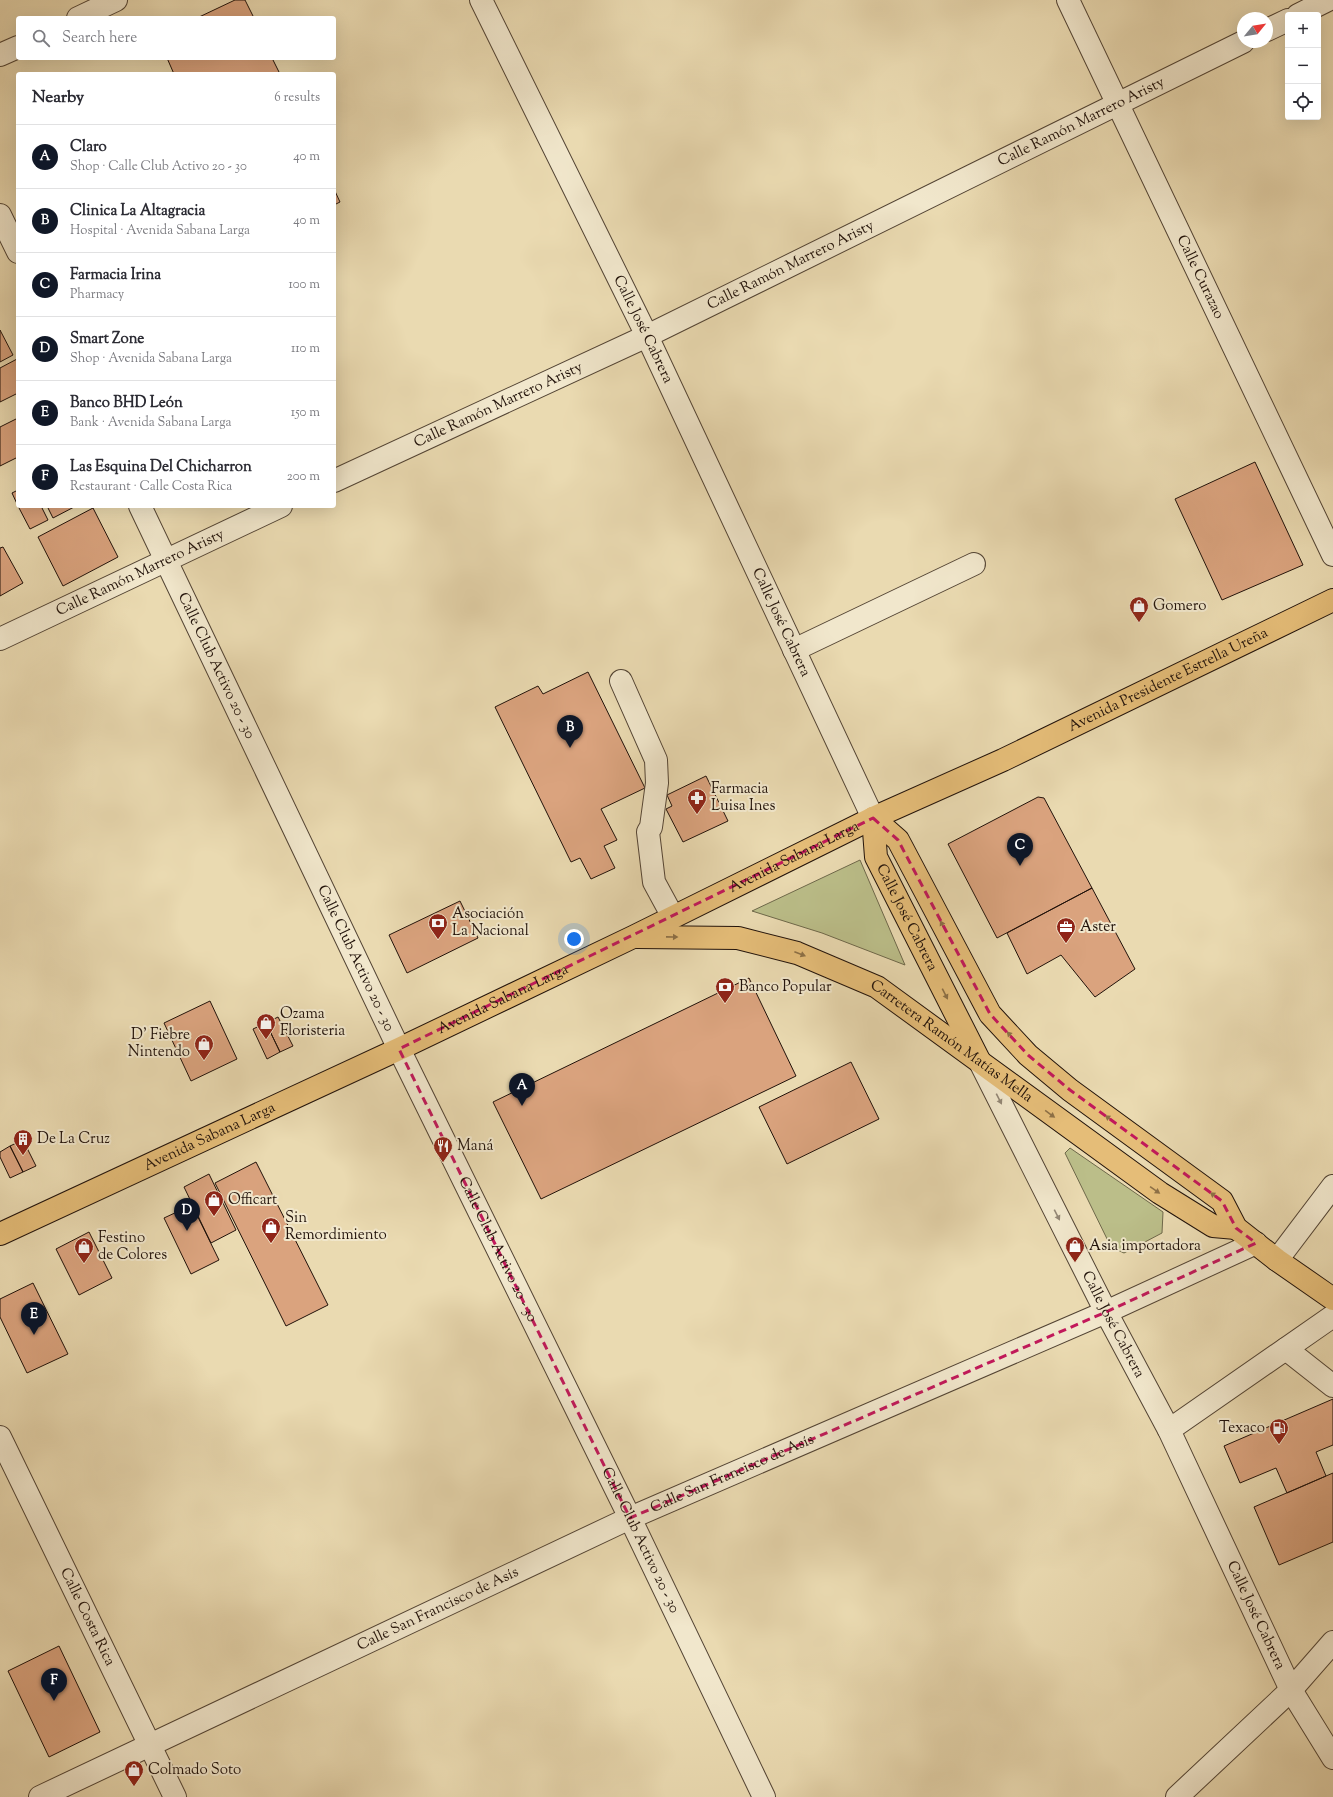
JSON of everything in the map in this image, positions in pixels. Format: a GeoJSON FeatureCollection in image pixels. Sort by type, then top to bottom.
{"type":"FeatureCollection","features":[{"type":"Feature","properties":{"kind":"main road","name":"Avenida Presidente Estrella Ureña"},"geometry":{"type":"LineString","coordinates":[[1003,760],[1333,600]]}},
{"type":"Feature","properties":{"kind":"main road","name":"Avenida Sabana Larga"},"geometry":{"type":"LineString","coordinates":[[0,1234],[399,1049],[634,937],[874,818],[1003,760]]}},
{"type":"Feature","properties":{"kind":"main road","name":"Calle José Cabrera"},"geometry":{"type":"LineString","coordinates":[[874,818],[876,857],[981,1064]]}},
{"type":"Feature","properties":{"kind":"main road"},"geometry":{"type":"LineString","coordinates":[[874,818],[898,840],[990,1014],[1028,1055],[1070,1090],[1222,1201],[1236,1228],[1277,1260],[1333,1299]]}},
{"type":"Feature","properties":{"kind":"main road","name":"Carretera Ramón Matías Mella"},"geometry":{"type":"LineString","coordinates":[[634,937],[738,938],[797,953],[877,987],[1160,1193],[1213,1226],[1236,1228]]}},
{"type":"Feature","properties":{"kind":"street"},"geometry":{"type":"LineString","coordinates":[[82,16],[116,0]]}},
{"type":"Feature","properties":{"kind":"street","name":"Calle José Cabrera"},"geometry":{"type":"LineString","coordinates":[[481,0],[647,336],[874,818]]}},
{"type":"Feature","properties":{"kind":"street","name":"Calle Curazao"},"geometry":{"type":"LineString","coordinates":[[1068,0],[1333,555]]}},
{"type":"Feature","properties":{"kind":"street"},"geometry":{"type":"LineString","coordinates":[[1304,12],[1328,0]]}},
{"type":"Feature","properties":{"kind":"street"},"geometry":{"type":"LineString","coordinates":[[1273,27],[1285,21]]}},
{"type":"Feature","properties":{"kind":"street","name":"Calle Ramón Marrero Aristy"},"geometry":{"type":"LineString","coordinates":[[336,480],[647,336],[1237,46]]}},
{"type":"Feature","properties":{"kind":"street"},"geometry":{"type":"LineString","coordinates":[[0,55],[16,48]]}},
{"type":"Feature","properties":{"kind":"street"},"geometry":{"type":"LineString","coordinates":[[0,215],[16,248]]}},
{"type":"Feature","properties":{"kind":"street","name":"Calle Club Activo 20 - 30"},"geometry":{"type":"LineString","coordinates":[[141,508],[399,1049],[630,1518],[764,1797]]}},
{"type":"Feature","properties":{"kind":"street","name":"Calle Ramón Marrero Aristy"},"geometry":{"type":"LineString","coordinates":[[0,639],[277,508]]}},
{"type":"Feature","properties":{"kind":"street"},"geometry":{"type":"LineString","coordinates":[[794,650],[974,564]]}},
{"type":"Feature","properties":{"kind":"street"},"geometry":{"type":"LineString","coordinates":[[620,681],[656,760],[657,783],[651,827],[648,832],[654,882],[673,917]]}},
{"type":"Feature","properties":{"kind":"street","name":"Calle José Cabrera"},"geometry":{"type":"LineString","coordinates":[[981,1064],[1106,1312],[1169,1430],[1291,1690],[1333,1758]]}},
{"type":"Feature","properties":{"kind":"street"},"geometry":{"type":"LineString","coordinates":[[1277,1260],[1333,1186]]}},
{"type":"Feature","properties":{"kind":"street","name":"Calle San Francisco de Asís"},"geometry":{"type":"LineString","coordinates":[[40,1797],[630,1518],[1106,1312],[1256,1243]]}},
{"type":"Feature","properties":{"kind":"street"},"geometry":{"type":"LineString","coordinates":[[1169,1430],[1333,1316]]}},
{"type":"Feature","properties":{"kind":"street"},"geometry":{"type":"LineString","coordinates":[[1286,1349],[1333,1386]]}},
{"type":"Feature","properties":{"kind":"street","name":"Calle Costa Rica"},"geometry":{"type":"LineString","coordinates":[[0,1437],[175,1797]]}},
{"type":"Feature","properties":{"kind":"street"},"geometry":{"type":"LineString","coordinates":[[1177,1797],[1291,1690],[1333,1642]]}},
{"type":"Feature","properties":{"kind":"highlighted area"},"geometry":{"type":"Polygon","coordinates":[[[873,818],[898,840],[990,1014],[1028,1055],[1070,1090],[1222,1201],[1236,1228],[1256,1243],[1106,1312],[630,1518],[399,1049],[873,818]]]}},
{"type":"Feature","properties":{"kind":"green space"},"geometry":{"type":"Polygon","coordinates":[[[860,860],[905,965],[822,933],[752,911],[860,860]]]}},
{"type":"Feature","properties":{"kind":"green space"},"geometry":{"type":"Polygon","coordinates":[[[1070,1148],[1163,1212],[1162,1233],[1124,1253],[1111,1247],[1065,1153],[1070,1148]]]}},
{"type":"Feature","properties":{"kind":"building"},"geometry":{"type":"Polygon","coordinates":[[[235,0],[245,0],[253,16],[201,16],[235,0]]]}},
{"type":"Feature","properties":{"kind":"building"},"geometry":{"type":"Polygon","coordinates":[[[168,60],[273,60],[279,72],[173,72],[168,60]]]}},
{"type":"Feature","properties":{"kind":"building"},"geometry":{"type":"Polygon","coordinates":[[[336,193],[340,202],[336,204],[336,193]]]}},
{"type":"Feature","properties":{"kind":"building"},"geometry":{"type":"Polygon","coordinates":[[[0,330],[13,355],[0,362],[0,330]]]}},
{"type":"Feature","properties":{"kind":"building"},"geometry":{"type":"Polygon","coordinates":[[[16,360],[16,394],[0,402],[0,368],[16,360]]]}},
{"type":"Feature","properties":{"kind":"building"},"geometry":{"type":"Polygon","coordinates":[[[16,419],[16,458],[0,466],[0,427],[16,419]]]}},
{"type":"Feature","properties":{"kind":"building"},"geometry":{"type":"Polygon","coordinates":[[[1255,462],[1303,565],[1222,600],[1175,499],[1255,462]]]}},
{"type":"Feature","properties":{"kind":"building"},"geometry":{"type":"Polygon","coordinates":[[[16,491],[16,502],[12,493],[16,491]]]}},
{"type":"Feature","properties":{"kind":"building"},"geometry":{"type":"Polygon","coordinates":[[[19,508],[42,508],[48,520],[30,529],[19,508]]]}},
{"type":"Feature","properties":{"kind":"building"},"geometry":{"type":"Polygon","coordinates":[[[48,508],[72,508],[53,518],[48,508]]]}},
{"type":"Feature","properties":{"kind":"building"},"geometry":{"type":"Polygon","coordinates":[[[93,508],[118,557],[63,586],[38,537],[93,508]]]}},
{"type":"Feature","properties":{"kind":"building"},"geometry":{"type":"Polygon","coordinates":[[[3,547],[23,583],[0,596],[0,548],[3,547]]]}},
{"type":"Feature","properties":{"kind":"building"},"geometry":{"type":"Polygon","coordinates":[[[588,672],[645,788],[601,809],[617,840],[604,846],[615,868],[591,879],[580,858],[571,862],[495,707],[538,686],[543,694],[588,672]]]}},
{"type":"Feature","properties":{"kind":"building","name":"Farmacia Luisa Ines"},"geometry":{"type":"Polygon","coordinates":[[[706,776],[728,821],[683,842],[666,809],[672,806],[667,795],[706,776]]]}},
{"type":"Feature","properties":{"kind":"building"},"geometry":{"type":"Polygon","coordinates":[[[1038,797],[1044,798],[1092,888],[997,938],[948,844],[1038,797]]]}},
{"type":"Feature","properties":{"kind":"building","name":"Aster"},"geometry":{"type":"Polygon","coordinates":[[[1092,888],[1135,969],[1095,997],[1061,955],[1027,974],[1007,933],[1092,888]]]}},
{"type":"Feature","properties":{"kind":"building"},"geometry":{"type":"Polygon","coordinates":[[[460,901],[478,938],[407,973],[389,935],[460,901]]]}},
{"type":"Feature","properties":{"kind":"building"},"geometry":{"type":"Polygon","coordinates":[[[749,978],[796,1076],[541,1199],[493,1102],[749,978]]]}},
{"type":"Feature","properties":{"kind":"building"},"geometry":{"type":"Polygon","coordinates":[[[210,1001],[237,1059],[191,1081],[164,1023],[210,1001]]]}},
{"type":"Feature","properties":{"kind":"building"},"geometry":{"type":"Polygon","coordinates":[[[278,1017],[293,1046],[280,1052],[266,1023],[278,1017]]]}},
{"type":"Feature","properties":{"kind":"building","name":"Ozama Floristeria"},"geometry":{"type":"Polygon","coordinates":[[[266,1023],[280,1052],[267,1059],[253,1029],[266,1023]]]}},
{"type":"Feature","properties":{"kind":"building"},"geometry":{"type":"Polygon","coordinates":[[[851,1062],[879,1119],[787,1164],[759,1107],[851,1062]]]}},
{"type":"Feature","properties":{"kind":"building","name":"De La Cruz"},"geometry":{"type":"Polygon","coordinates":[[[23,1140],[36,1166],[23,1172],[10,1146],[23,1140]]]}},
{"type":"Feature","properties":{"kind":"building"},"geometry":{"type":"Polygon","coordinates":[[[10,1146],[23,1172],[10,1178],[0,1157],[0,1152],[10,1146]]]}},
{"type":"Feature","properties":{"kind":"building","name":"Sin Remordimiento"},"geometry":{"type":"Polygon","coordinates":[[[256,1162],[328,1305],[286,1326],[215,1183],[256,1162]]]}},
{"type":"Feature","properties":{"kind":"building","name":"Officart"},"geometry":{"type":"Polygon","coordinates":[[[209,1174],[236,1230],[211,1243],[184,1187],[209,1174]]]}},
{"type":"Feature","properties":{"kind":"building"},"geometry":{"type":"Polygon","coordinates":[[[192,1205],[219,1260],[191,1274],[164,1218],[192,1205]]]}},
{"type":"Feature","properties":{"kind":"building","name":"Festino de Colores"},"geometry":{"type":"Polygon","coordinates":[[[89,1232],[112,1278],[79,1295],[56,1249],[89,1232]]]}},
{"type":"Feature","properties":{"kind":"building"},"geometry":{"type":"Polygon","coordinates":[[[33,1283],[68,1354],[27,1373],[0,1317],[0,1299],[33,1283]]]}},
{"type":"Feature","properties":{"kind":"building","name":"Texaco"},"geometry":{"type":"Polygon","coordinates":[[[1333,1399],[1333,1445],[1316,1452],[1326,1476],[1287,1493],[1276,1468],[1240,1483],[1224,1446],[1333,1399]]]}},
{"type":"Feature","properties":{"kind":"building"},"geometry":{"type":"Polygon","coordinates":[[[1333,1473],[1333,1542],[1279,1565],[1254,1507],[1333,1473]]]}},
{"type":"Feature","properties":{"kind":"building"},"geometry":{"type":"Polygon","coordinates":[[[59,1646],[100,1732],[49,1757],[8,1671],[59,1646]]]}},
{"type":"Feature","properties":{"kind":"place","name":"Gomero"},"geometry":{"type":"Point","coordinates":[1139,623]}},
{"type":"Feature","properties":{"kind":"place","name":"Clinica La Altagracia"},"geometry":{"type":"Point","coordinates":[570,748]}},
{"type":"Feature","properties":{"kind":"place","name":"Farmacia Luisa Ines"},"geometry":{"type":"Point","coordinates":[697,815]}},
{"type":"Feature","properties":{"kind":"place","name":"Farmacia Irina"},"geometry":{"type":"Point","coordinates":[1020,866]}},
{"type":"Feature","properties":{"kind":"place","name":"Asociación La Nacional"},"geometry":{"type":"Point","coordinates":[438,940]}},
{"type":"Feature","properties":{"kind":"place","name":"Aster"},"geometry":{"type":"Point","coordinates":[1066,944]}},
{"type":"Feature","properties":{"kind":"place","name":"Banco Popular"},"geometry":{"type":"Point","coordinates":[725,1004]}},
{"type":"Feature","properties":{"kind":"place","name":"Ozama Floristeria"},"geometry":{"type":"Point","coordinates":[266,1040]}},
{"type":"Feature","properties":{"kind":"place","name":"D' Fiebre Nintendo"},"geometry":{"type":"Point","coordinates":[204,1061]}},
{"type":"Feature","properties":{"kind":"place","name":"Claro"},"geometry":{"type":"Point","coordinates":[522,1106]}},
{"type":"Feature","properties":{"kind":"place","name":"De La Cruz"},"geometry":{"type":"Point","coordinates":[23,1156]}},
{"type":"Feature","properties":{"kind":"place","name":"Maná"},"geometry":{"type":"Point","coordinates":[443,1163]}},
{"type":"Feature","properties":{"kind":"place","name":"Officart"},"geometry":{"type":"Point","coordinates":[214,1217]}},
{"type":"Feature","properties":{"kind":"place","name":"Smart Zone"},"geometry":{"type":"Point","coordinates":[187,1231]}},
{"type":"Feature","properties":{"kind":"place","name":"Sin Remordimiento"},"geometry":{"type":"Point","coordinates":[271,1244]}},
{"type":"Feature","properties":{"kind":"place","name":"Asia importadora"},"geometry":{"type":"Point","coordinates":[1075,1263]}},
{"type":"Feature","properties":{"kind":"place","name":"Festino de Colores"},"geometry":{"type":"Point","coordinates":[84,1264]}},
{"type":"Feature","properties":{"kind":"place","name":"Banco BHD León"},"geometry":{"type":"Point","coordinates":[34,1335]}},
{"type":"Feature","properties":{"kind":"place","name":"Texaco"},"geometry":{"type":"Point","coordinates":[1279,1445]}},
{"type":"Feature","properties":{"kind":"place","name":"Las Esquina Del Chicharron"},"geometry":{"type":"Point","coordinates":[54,1701]}},
{"type":"Feature","properties":{"kind":"place","name":"Colmado Soto"},"geometry":{"type":"Point","coordinates":[134,1787]}}]}
